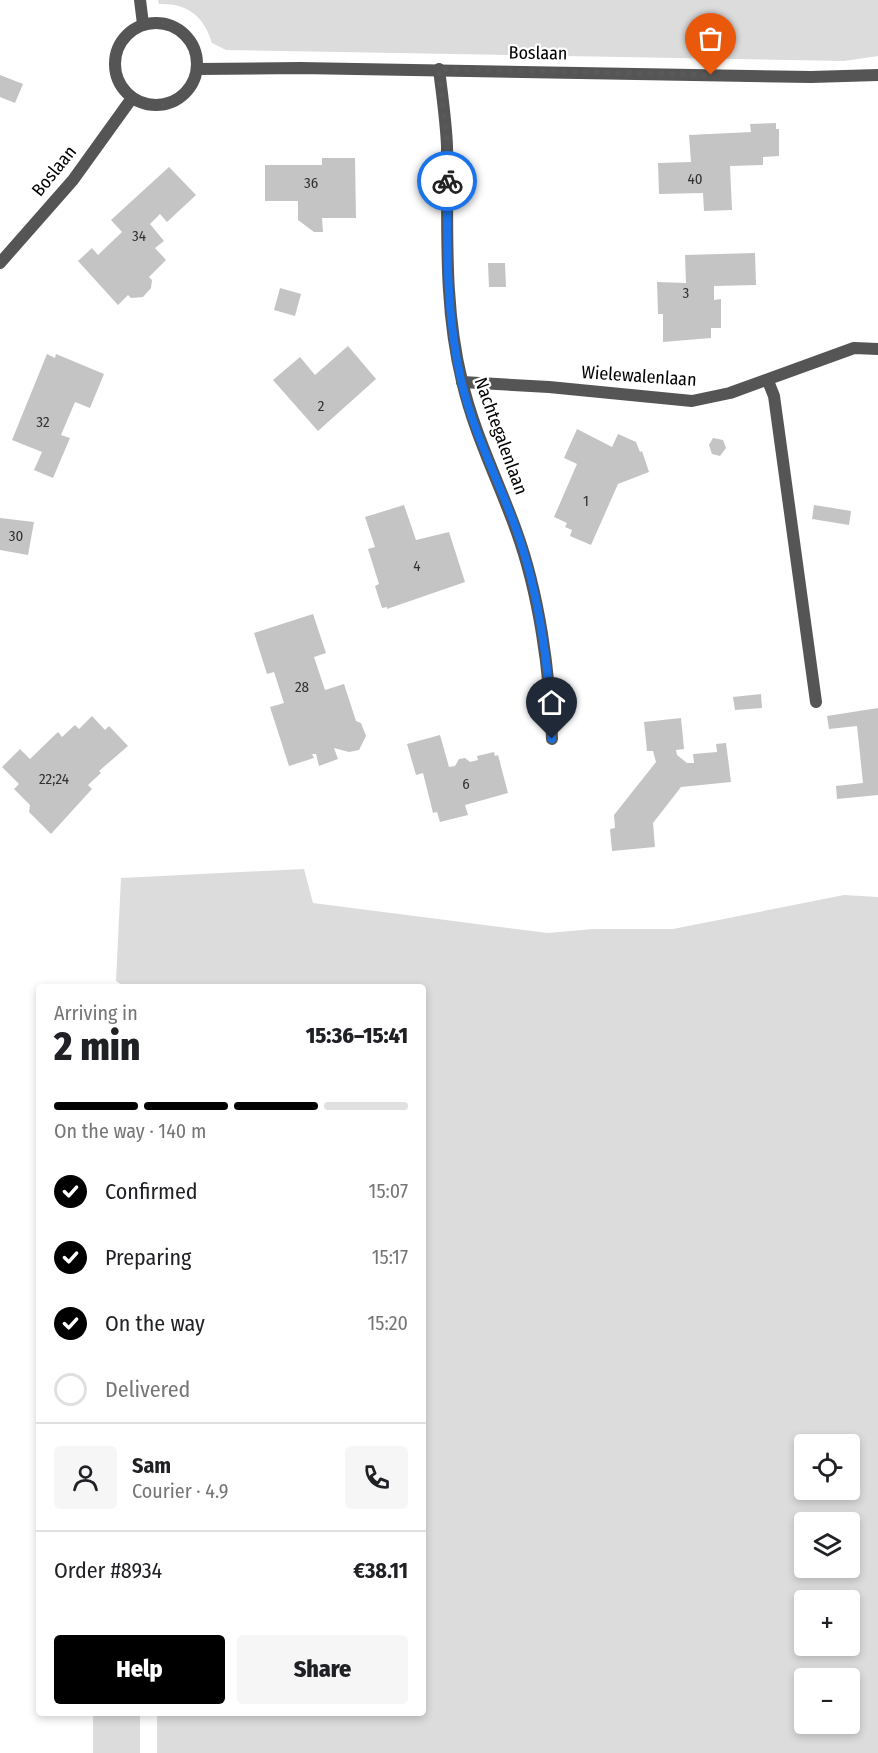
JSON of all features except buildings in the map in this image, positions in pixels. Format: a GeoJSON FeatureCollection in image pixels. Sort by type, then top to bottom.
{"type":"FeatureCollection","features":[{"type":"Feature","properties":{"kind":"street"},"geometry":{"type":"LineString","coordinates":[[140,0],[142,24]]}},
{"type":"Feature","properties":{"kind":"street"},"geometry":{"type":"LineString","coordinates":[[154,22],[177,28],[193,45],[197,69],[188,91],[173,101],[155,106],[132,98],[122,87],[115,73],[115,58],[119,44],[129,32],[142,24],[154,22]]}},
{"type":"Feature","properties":{"kind":"street","name":"Boslaan"},"geometry":{"type":"LineString","coordinates":[[197,69],[439,69],[811,77],[878,75]]}},
{"type":"Feature","properties":{"kind":"street","name":"Nachtegalenlaan"},"geometry":{"type":"LineString","coordinates":[[439,69],[447,143],[452,335],[462,382],[476,427],[517,531],[532,586],[551,689],[552,739]]}},
{"type":"Feature","properties":{"kind":"street","name":"Boslaan"},"geometry":{"type":"LineString","coordinates":[[0,263],[73,180],[132,98]]}},
{"type":"Feature","properties":{"kind":"street","name":"Wielewalenlaan"},"geometry":{"type":"LineString","coordinates":[[462,382],[549,387],[692,401],[730,393],[768,381],[854,348],[878,349]]}},
{"type":"Feature","properties":{"kind":"street"},"geometry":{"type":"LineString","coordinates":[[768,381],[774,396],[816,702]]}},
{"type":"Feature","properties":{"kind":"shaded area"},"geometry":{"type":"Polygon","coordinates":[[[158,0],[878,0],[878,56],[844,61],[226,50],[212,43],[204,25],[193,13],[178,6],[159,4],[158,0]]]}},
{"type":"Feature","properties":{"kind":"shaded area"},"geometry":{"type":"Polygon","coordinates":[[[304,869],[313,903],[548,933],[593,929],[673,929],[844,895],[878,897],[878,1753],[157,1753],[157,1716],[426,1716],[426,984],[120,984],[116,981],[121,878],[304,869]]]}},
{"type":"Feature","properties":{"kind":"shaded area"},"geometry":{"type":"Polygon","coordinates":[[[93,1716],[140,1716],[140,1753],[93,1753],[93,1716]]]}},
{"type":"Feature","properties":{"kind":"way so far"},"geometry":{"type":"LineString","coordinates":[[447,181],[447,143],[439,69],[711,75]]}},
{"type":"Feature","properties":{"kind":"route"},"geometry":{"type":"LineString","coordinates":[[447,181],[448,278],[452,335],[462,382],[476,427],[517,531],[532,586],[551,689],[552,739]]}}]}
